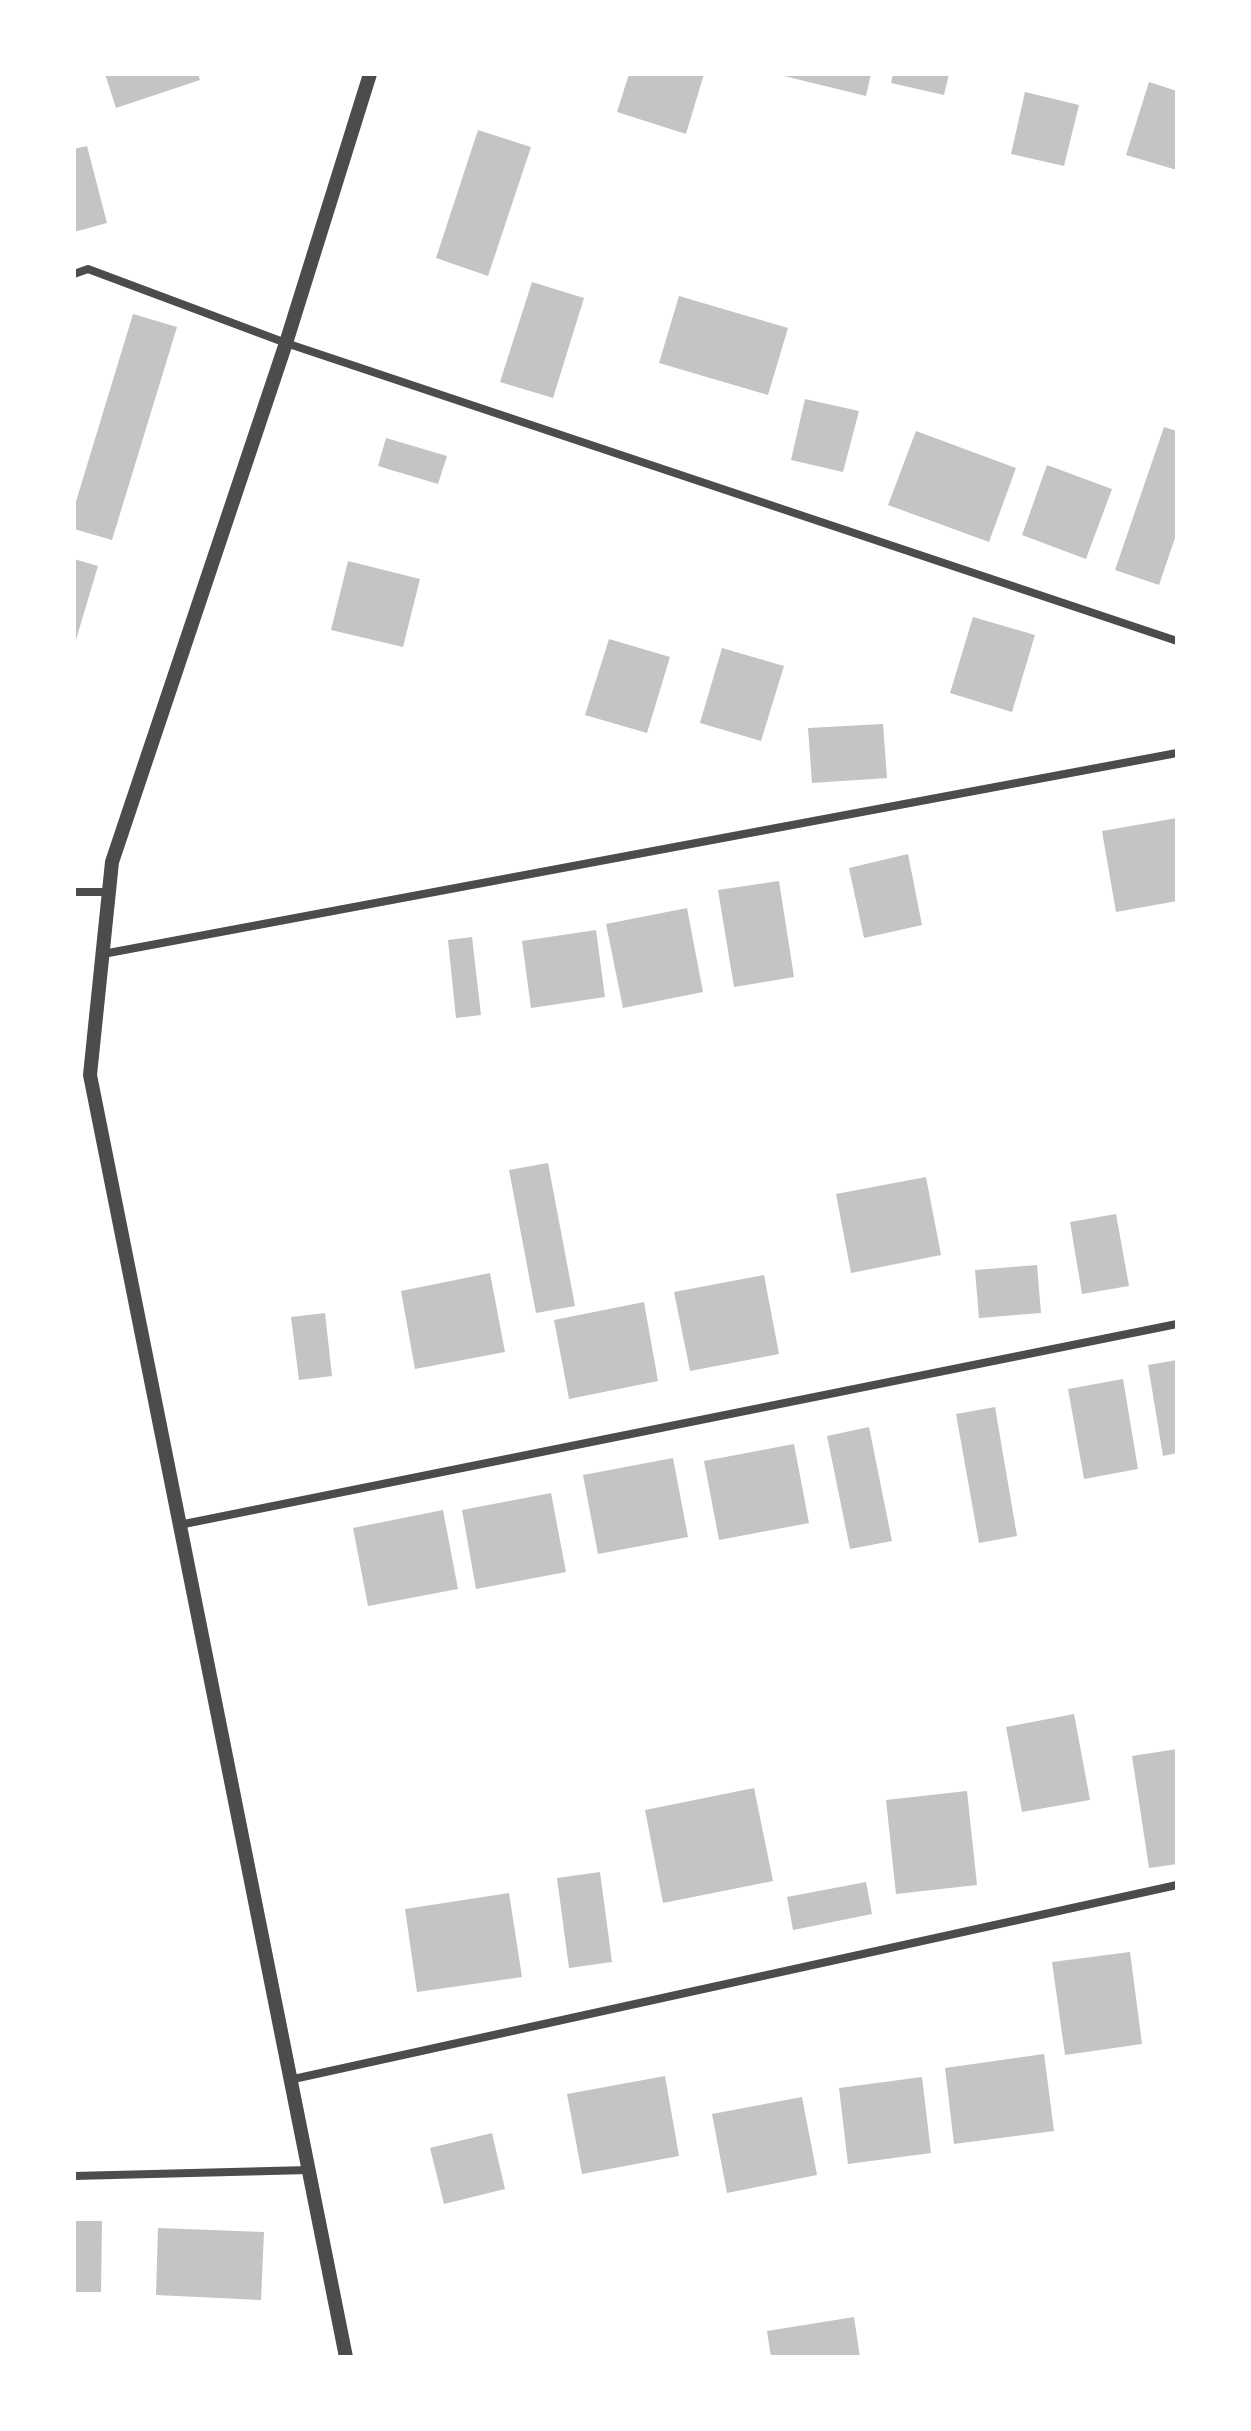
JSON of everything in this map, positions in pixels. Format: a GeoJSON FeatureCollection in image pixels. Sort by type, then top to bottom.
{"type":"FeatureCollection","features":[{"type":"Feature","properties":{"kind":"street"},"geometry":{"type":"LineString","coordinates":[[346,2357],[90,1075],[112,862],[286,343],[370,74]]}},
{"type":"Feature","properties":{"kind":"street"},"geometry":{"type":"LineString","coordinates":[[74,274],[88,269],[286,343],[1177,641]]}},
{"type":"Feature","properties":{"kind":"street"},"geometry":{"type":"LineString","coordinates":[[103,954],[1177,753]]}},
{"type":"Feature","properties":{"kind":"street"},"geometry":{"type":"LineString","coordinates":[[74,892],[109,892]]}},
{"type":"Feature","properties":{"kind":"street"},"geometry":{"type":"LineString","coordinates":[[179,1525],[1177,1324]]}},
{"type":"Feature","properties":{"kind":"street"},"geometry":{"type":"LineString","coordinates":[[289,2080],[1177,1885]]}},
{"type":"Feature","properties":{"kind":"street"},"geometry":{"type":"LineString","coordinates":[[74,2176],[310,2170]]}},
{"type":"Feature","properties":{"kind":"building"},"geometry":{"type":"Polygon","coordinates":[[[105,74],[198,74],[200,80],[116,108],[105,74]]]}},
{"type":"Feature","properties":{"kind":"building"},"geometry":{"type":"Polygon","coordinates":[[[629,74],[704,74],[686,134],[617,112],[629,74]]]}},
{"type":"Feature","properties":{"kind":"building"},"geometry":{"type":"Polygon","coordinates":[[[776,74],[871,74],[866,96],[776,74]]]}},
{"type":"Feature","properties":{"kind":"building"},"geometry":{"type":"Polygon","coordinates":[[[893,74],[949,74],[944,95],[891,83],[893,74]]]}},
{"type":"Feature","properties":{"kind":"building"},"geometry":{"type":"Polygon","coordinates":[[[1149,82],[1177,91],[1177,170],[1126,155],[1149,82]]]}},
{"type":"Feature","properties":{"kind":"building"},"geometry":{"type":"Polygon","coordinates":[[[1025,92],[1079,105],[1064,166],[1011,154],[1025,92]]]}},
{"type":"Feature","properties":{"kind":"building"},"geometry":{"type":"Polygon","coordinates":[[[478,130],[531,147],[488,276],[436,258],[478,130]]]}},
{"type":"Feature","properties":{"kind":"building"},"geometry":{"type":"Polygon","coordinates":[[[87,146],[107,223],[74,232],[74,149],[87,146]]]}},
{"type":"Feature","properties":{"kind":"building"},"geometry":{"type":"Polygon","coordinates":[[[532,282],[584,298],[553,398],[500,382],[532,282]]]}},
{"type":"Feature","properties":{"kind":"building"},"geometry":{"type":"Polygon","coordinates":[[[679,296],[788,328],[768,395],[659,363],[679,296]]]}},
{"type":"Feature","properties":{"kind":"building"},"geometry":{"type":"Polygon","coordinates":[[[133,314],[177,327],[112,540],[74,529],[74,508],[133,314]]]}},
{"type":"Feature","properties":{"kind":"building"},"geometry":{"type":"Polygon","coordinates":[[[805,399],[859,411],[843,472],[791,460],[805,399]]]}},
{"type":"Feature","properties":{"kind":"building"},"geometry":{"type":"Polygon","coordinates":[[[1164,427],[1177,431],[1177,532],[1159,585],[1115,570],[1164,427]]]}},
{"type":"Feature","properties":{"kind":"building"},"geometry":{"type":"Polygon","coordinates":[[[916,431],[1016,468],[989,542],[888,505],[916,431]]]}},
{"type":"Feature","properties":{"kind":"building"},"geometry":{"type":"Polygon","coordinates":[[[386,438],[447,456],[438,484],[378,466],[386,438]]]}},
{"type":"Feature","properties":{"kind":"building"},"geometry":{"type":"Polygon","coordinates":[[[1047,465],[1112,489],[1086,559],[1022,535],[1047,465]]]}},
{"type":"Feature","properties":{"kind":"building"},"geometry":{"type":"Polygon","coordinates":[[[74,559],[98,566],[75,643],[74,643],[74,559]]]}},
{"type":"Feature","properties":{"kind":"building"},"geometry":{"type":"Polygon","coordinates":[[[348,561],[420,579],[403,647],[331,630],[348,561]]]}},
{"type":"Feature","properties":{"kind":"building"},"geometry":{"type":"Polygon","coordinates":[[[973,617],[1035,635],[1012,712],[950,693],[973,617]]]}},
{"type":"Feature","properties":{"kind":"building"},"geometry":{"type":"Polygon","coordinates":[[[609,639],[670,657],[647,733],[585,715],[609,639]]]}},
{"type":"Feature","properties":{"kind":"building"},"geometry":{"type":"Polygon","coordinates":[[[722,648],[784,666],[761,741],[700,723],[722,648]]]}},
{"type":"Feature","properties":{"kind":"building"},"geometry":{"type":"Polygon","coordinates":[[[883,724],[887,778],[812,783],[808,728],[883,724]]]}},
{"type":"Feature","properties":{"kind":"building"},"geometry":{"type":"Polygon","coordinates":[[[1177,818],[1177,901],[1116,912],[1102,831],[1177,818]]]}},
{"type":"Feature","properties":{"kind":"building"},"geometry":{"type":"Polygon","coordinates":[[[908,854],[922,925],[864,938],[849,868],[908,854]]]}},
{"type":"Feature","properties":{"kind":"building"},"geometry":{"type":"Polygon","coordinates":[[[779,881],[794,977],[734,987],[718,890],[779,881]]]}},
{"type":"Feature","properties":{"kind":"building"},"geometry":{"type":"Polygon","coordinates":[[[687,908],[703,992],[623,1008],[606,924],[687,908]]]}},
{"type":"Feature","properties":{"kind":"building"},"geometry":{"type":"Polygon","coordinates":[[[596,930],[605,997],[531,1008],[522,941],[596,930]]]}},
{"type":"Feature","properties":{"kind":"building"},"geometry":{"type":"Polygon","coordinates":[[[472,937],[481,1015],[456,1018],[448,940],[472,937]]]}},
{"type":"Feature","properties":{"kind":"building"},"geometry":{"type":"Polygon","coordinates":[[[548,1163],[575,1306],[536,1313],[509,1170],[548,1163]]]}},
{"type":"Feature","properties":{"kind":"building"},"geometry":{"type":"Polygon","coordinates":[[[926,1177],[941,1255],[851,1273],[836,1194],[926,1177]]]}},
{"type":"Feature","properties":{"kind":"building"},"geometry":{"type":"Polygon","coordinates":[[[1116,1214],[1129,1286],[1082,1294],[1070,1222],[1116,1214]]]}},
{"type":"Feature","properties":{"kind":"building"},"geometry":{"type":"Polygon","coordinates":[[[1037,1265],[1041,1313],[979,1318],[975,1270],[1037,1265]]]}},
{"type":"Feature","properties":{"kind":"building"},"geometry":{"type":"Polygon","coordinates":[[[490,1273],[505,1352],[415,1369],[401,1291],[490,1273]]]}},
{"type":"Feature","properties":{"kind":"building"},"geometry":{"type":"Polygon","coordinates":[[[764,1275],[779,1354],[690,1371],[674,1292],[764,1275]]]}},
{"type":"Feature","properties":{"kind":"building"},"geometry":{"type":"Polygon","coordinates":[[[644,1302],[658,1381],[569,1399],[554,1320],[644,1302]]]}},
{"type":"Feature","properties":{"kind":"building"},"geometry":{"type":"Polygon","coordinates":[[[325,1313],[332,1376],[299,1380],[291,1317],[325,1313]]]}},
{"type":"Feature","properties":{"kind":"building"},"geometry":{"type":"Polygon","coordinates":[[[1177,1360],[1177,1453],[1163,1456],[1148,1365],[1177,1360]]]}},
{"type":"Feature","properties":{"kind":"building"},"geometry":{"type":"Polygon","coordinates":[[[1123,1379],[1138,1469],[1084,1479],[1068,1389],[1123,1379]]]}},
{"type":"Feature","properties":{"kind":"building"},"geometry":{"type":"Polygon","coordinates":[[[995,1407],[1017,1536],[979,1543],[956,1414],[995,1407]]]}},
{"type":"Feature","properties":{"kind":"building"},"geometry":{"type":"Polygon","coordinates":[[[869,1427],[892,1541],[850,1549],[827,1436],[869,1427]]]}},
{"type":"Feature","properties":{"kind":"building"},"geometry":{"type":"Polygon","coordinates":[[[794,1444],[809,1523],[719,1540],[704,1461],[794,1444]]]}},
{"type":"Feature","properties":{"kind":"building"},"geometry":{"type":"Polygon","coordinates":[[[673,1458],[688,1537],[598,1554],[583,1475],[673,1458]]]}},
{"type":"Feature","properties":{"kind":"building"},"geometry":{"type":"Polygon","coordinates":[[[551,1493],[566,1572],[476,1589],[462,1510],[551,1493]]]}},
{"type":"Feature","properties":{"kind":"building"},"geometry":{"type":"Polygon","coordinates":[[[443,1510],[458,1589],[368,1606],[353,1528],[443,1510]]]}},
{"type":"Feature","properties":{"kind":"building"},"geometry":{"type":"Polygon","coordinates":[[[1074,1714],[1090,1800],[1022,1812],[1006,1727],[1074,1714]]]}},
{"type":"Feature","properties":{"kind":"building"},"geometry":{"type":"Polygon","coordinates":[[[1177,1749],[1177,1864],[1149,1868],[1132,1756],[1177,1749]]]}},
{"type":"Feature","properties":{"kind":"building"},"geometry":{"type":"Polygon","coordinates":[[[754,1788],[773,1881],[663,1903],[645,1810],[754,1788]]]}},
{"type":"Feature","properties":{"kind":"building"},"geometry":{"type":"Polygon","coordinates":[[[967,1791],[977,1885],[896,1894],[886,1800],[967,1791]]]}},
{"type":"Feature","properties":{"kind":"building"},"geometry":{"type":"Polygon","coordinates":[[[600,1872],[612,1962],[569,1968],[557,1878],[600,1872]]]}},
{"type":"Feature","properties":{"kind":"building"},"geometry":{"type":"Polygon","coordinates":[[[866,1882],[872,1914],[793,1930],[787,1897],[866,1882]]]}},
{"type":"Feature","properties":{"kind":"building"},"geometry":{"type":"Polygon","coordinates":[[[509,1893],[522,1977],[417,1992],[405,1909],[509,1893]]]}},
{"type":"Feature","properties":{"kind":"building"},"geometry":{"type":"Polygon","coordinates":[[[1130,1952],[1142,2044],[1065,2055],[1052,1962],[1130,1952]]]}},
{"type":"Feature","properties":{"kind":"building"},"geometry":{"type":"Polygon","coordinates":[[[1044,2054],[1054,2131],[954,2144],[945,2068],[1044,2054]]]}},
{"type":"Feature","properties":{"kind":"building"},"geometry":{"type":"Polygon","coordinates":[[[665,2076],[679,2156],[582,2174],[567,2094],[665,2076]]]}},
{"type":"Feature","properties":{"kind":"building"},"geometry":{"type":"Polygon","coordinates":[[[922,2077],[931,2153],[848,2164],[839,2088],[922,2077]]]}},
{"type":"Feature","properties":{"kind":"building"},"geometry":{"type":"Polygon","coordinates":[[[802,2097],[817,2175],[727,2193],[712,2114],[802,2097]]]}},
{"type":"Feature","properties":{"kind":"building"},"geometry":{"type":"Polygon","coordinates":[[[492,2133],[505,2189],[444,2204],[430,2148],[492,2133]]]}},
{"type":"Feature","properties":{"kind":"building"},"geometry":{"type":"Polygon","coordinates":[[[74,2221],[102,2221],[101,2292],[74,2292],[74,2221]]]}},
{"type":"Feature","properties":{"kind":"building"},"geometry":{"type":"Polygon","coordinates":[[[158,2228],[264,2232],[261,2300],[156,2295],[158,2228]]]}},
{"type":"Feature","properties":{"kind":"building"},"geometry":{"type":"Polygon","coordinates":[[[854,2317],[860,2357],[771,2357],[767,2331],[854,2317]]]}}]}
